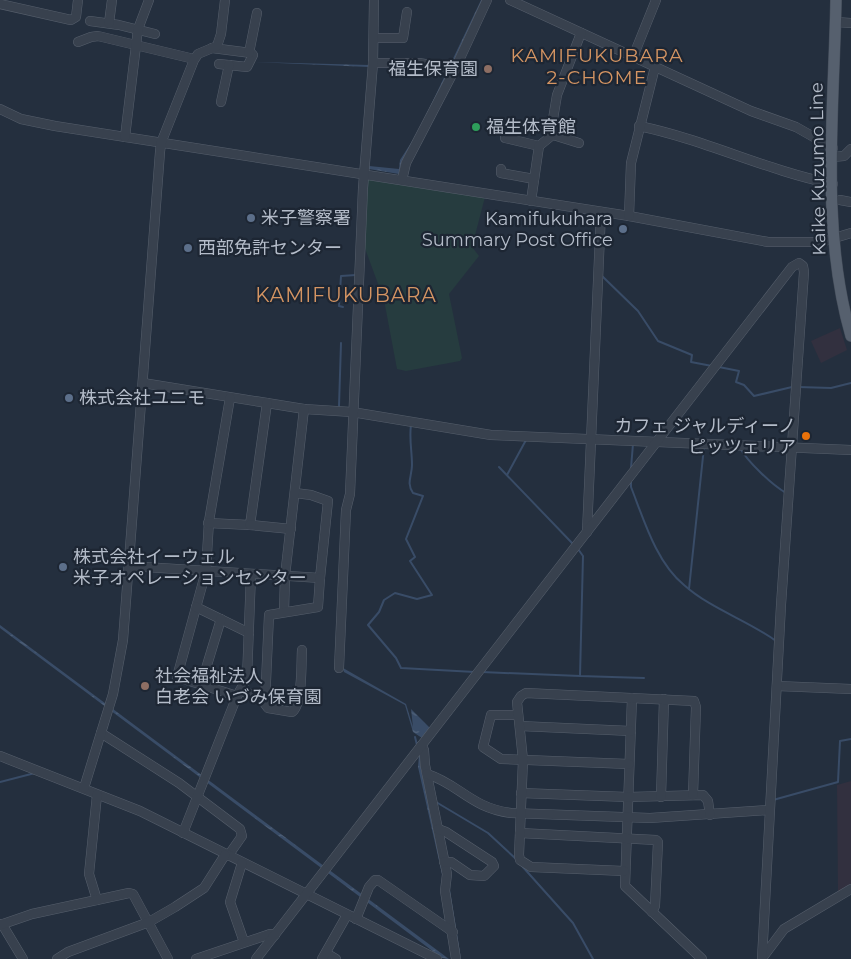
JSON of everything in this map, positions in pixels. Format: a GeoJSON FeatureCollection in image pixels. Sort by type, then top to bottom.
{"type":"FeatureCollection","features":[{"type":"Feature","properties":{"kind":"main road","name":"Kaike Kuzumo Line"},"geometry":{"type":"LineString","coordinates":[[836,0],[833,238],[840,293],[851,336]]}},
{"type":"Feature","properties":{"kind":"street"},"geometry":{"type":"LineString","coordinates":[[0,4],[71,20],[76,17],[78,0]]}},
{"type":"Feature","properties":{"kind":"street"},"geometry":{"type":"LineString","coordinates":[[109,23],[112,0]]}},
{"type":"Feature","properties":{"kind":"street"},"geometry":{"type":"LineString","coordinates":[[125,137],[138,46],[138,29],[149,0]]}},
{"type":"Feature","properties":{"kind":"street"},"geometry":{"type":"LineString","coordinates":[[84,788],[109,708],[124,640],[161,143],[194,59],[198,54],[217,46],[221,34],[225,0]]}},
{"type":"Feature","properties":{"kind":"street"},"geometry":{"type":"LineString","coordinates":[[339,668],[365,174],[374,63],[374,0]]}},
{"type":"Feature","properties":{"kind":"street"},"geometry":{"type":"LineString","coordinates":[[402,180],[406,163],[487,0]]}},
{"type":"Feature","properties":{"kind":"street"},"geometry":{"type":"LineString","coordinates":[[510,0],[751,111],[796,127],[833,152],[844,156],[851,149]]}},
{"type":"Feature","properties":{"kind":"street"},"geometry":{"type":"LineString","coordinates":[[633,57],[656,0]]}},
{"type":"Feature","properties":{"kind":"street"},"geometry":{"type":"LineString","coordinates":[[374,38],[403,38],[407,12]]}},
{"type":"Feature","properties":{"kind":"street"},"geometry":{"type":"LineString","coordinates":[[249,53],[257,13]]}},
{"type":"Feature","properties":{"kind":"street"},"geometry":{"type":"LineString","coordinates":[[90,21],[109,23],[155,34]]}},
{"type":"Feature","properties":{"kind":"street"},"geometry":{"type":"LineString","coordinates":[[836,22],[851,23]]}},
{"type":"Feature","properties":{"kind":"street"},"geometry":{"type":"LineString","coordinates":[[531,201],[539,146],[550,134],[557,95],[581,33]]}},
{"type":"Feature","properties":{"kind":"street"},"geometry":{"type":"LineString","coordinates":[[78,42],[98,36],[194,59]]}},
{"type":"Feature","properties":{"kind":"street"},"geometry":{"type":"LineString","coordinates":[[212,48],[249,53],[253,58],[247,67],[219,64]]}},
{"type":"Feature","properties":{"kind":"street"},"geometry":{"type":"LineString","coordinates":[[374,63],[420,64],[452,69]]}},
{"type":"Feature","properties":{"kind":"street"},"geometry":{"type":"LineString","coordinates":[[221,102],[229,65]]}},
{"type":"Feature","properties":{"kind":"street"},"geometry":{"type":"LineString","coordinates":[[629,216],[631,163],[655,67]]}},
{"type":"Feature","properties":{"kind":"street"},"geometry":{"type":"LineString","coordinates":[[0,109],[31,122],[629,216],[768,242],[805,243],[851,233]]}},
{"type":"Feature","properties":{"kind":"street"},"geometry":{"type":"LineString","coordinates":[[639,126],[697,141],[759,165],[833,184]]}},
{"type":"Feature","properties":{"kind":"street"},"geometry":{"type":"LineString","coordinates":[[550,134],[579,143]]}},
{"type":"Feature","properties":{"kind":"street"},"geometry":{"type":"LineString","coordinates":[[505,138],[539,146]]}},
{"type":"Feature","properties":{"kind":"street"},"geometry":{"type":"LineString","coordinates":[[501,168],[501,173],[534,179]]}},
{"type":"Feature","properties":{"kind":"street"},"geometry":{"type":"LineString","coordinates":[[840,200],[851,202]]}},
{"type":"Feature","properties":{"kind":"street"},"geometry":{"type":"LineString","coordinates":[[587,532],[602,212]]}},
{"type":"Feature","properties":{"kind":"street"},"geometry":{"type":"LineString","coordinates":[[256,959],[656,442],[792,268],[799,263],[803,266],[804,272],[769,810],[762,958]]}},
{"type":"Feature","properties":{"kind":"street"},"geometry":{"type":"LineString","coordinates":[[143,383],[230,398],[492,435],[851,450]]}},
{"type":"Feature","properties":{"kind":"street"},"geometry":{"type":"LineString","coordinates":[[230,398],[208,523],[206,571],[177,677],[201,685],[265,698]]}},
{"type":"Feature","properties":{"kind":"street"},"geometry":{"type":"LineString","coordinates":[[250,525],[267,403]]}},
{"type":"Feature","properties":{"kind":"street"},"geometry":{"type":"LineString","coordinates":[[284,612],[285,576],[304,408]]}},
{"type":"Feature","properties":{"kind":"street"},"geometry":{"type":"LineString","coordinates":[[295,492],[328,501],[318,607],[270,614],[268,618],[265,706],[269,709],[295,711],[300,696],[302,650]]}},
{"type":"Feature","properties":{"kind":"street"},"geometry":{"type":"LineString","coordinates":[[208,523],[291,529]]}},
{"type":"Feature","properties":{"kind":"street"},"geometry":{"type":"LineString","coordinates":[[129,566],[320,578]]}},
{"type":"Feature","properties":{"kind":"street"},"geometry":{"type":"LineString","coordinates":[[183,833],[247,678],[251,574]]}},
{"type":"Feature","properties":{"kind":"street"},"geometry":{"type":"LineString","coordinates":[[196,607],[249,633]]}},
{"type":"Feature","properties":{"kind":"street"},"geometry":{"type":"LineString","coordinates":[[201,685],[221,619]]}},
{"type":"Feature","properties":{"kind":"street"},"geometry":{"type":"LineString","coordinates":[[778,686],[851,689]]}},
{"type":"Feature","properties":{"kind":"street"},"geometry":{"type":"LineString","coordinates":[[624,871],[527,865],[519,855],[523,760],[517,702],[521,696],[526,693],[690,700],[696,703],[693,795]]}},
{"type":"Feature","properties":{"kind":"street"},"geometry":{"type":"LineString","coordinates":[[632,698],[624,886],[702,959]]}},
{"type":"Feature","properties":{"kind":"street"},"geometry":{"type":"LineString","coordinates":[[661,797],[664,699]]}},
{"type":"Feature","properties":{"kind":"street"},"geometry":{"type":"LineString","coordinates":[[518,715],[491,715],[483,747],[501,759],[629,764]]}},
{"type":"Feature","properties":{"kind":"street"},"geometry":{"type":"LineString","coordinates":[[520,726],[631,731]]}},
{"type":"Feature","properties":{"kind":"street"},"geometry":{"type":"LineString","coordinates":[[57,959],[68,952],[150,922],[204,888],[226,855],[242,836],[242,832],[198,797],[101,733]]}},
{"type":"Feature","properties":{"kind":"street"},"geometry":{"type":"LineString","coordinates":[[421,746],[424,750],[444,862],[456,959]]}},
{"type":"Feature","properties":{"kind":"street"},"geometry":{"type":"LineString","coordinates":[[0,756],[140,811],[437,959]]}},
{"type":"Feature","properties":{"kind":"street"},"geometry":{"type":"LineString","coordinates":[[427,774],[438,778],[474,802],[501,812],[627,818],[710,815],[769,810]]}},
{"type":"Feature","properties":{"kind":"street"},"geometry":{"type":"LineString","coordinates":[[521,793],[628,797],[706,796],[710,815]]}},
{"type":"Feature","properties":{"kind":"street"},"geometry":{"type":"LineString","coordinates":[[97,795],[89,874],[97,900]]}},
{"type":"Feature","properties":{"kind":"street"},"geometry":{"type":"LineString","coordinates":[[438,829],[446,832],[492,862],[494,866],[484,876],[470,875],[452,862],[444,862]]}},
{"type":"Feature","properties":{"kind":"street"},"geometry":{"type":"LineString","coordinates":[[520,833],[626,838],[658,842],[655,906],[652,912]]}},
{"type":"Feature","properties":{"kind":"street"},"geometry":{"type":"LineString","coordinates":[[242,863],[230,902],[244,942]]}},
{"type":"Feature","properties":{"kind":"street"},"geometry":{"type":"LineString","coordinates":[[336,959],[324,956],[365,898],[375,880],[380,880],[452,932]]}},
{"type":"Feature","properties":{"kind":"street"},"geometry":{"type":"LineString","coordinates":[[762,958],[784,929],[851,889]]}},
{"type":"Feature","properties":{"kind":"street"},"geometry":{"type":"LineString","coordinates":[[23,959],[1,925],[32,914],[133,894],[150,922],[168,959]]}},
{"type":"Feature","properties":{"kind":"street"},"geometry":{"type":"LineString","coordinates":[[196,959],[270,934],[275,935]]}},
{"type":"Feature","properties":{"kind":"shaded area"},"geometry":{"type":"Polygon","coordinates":[[[840,328],[847,350],[821,363],[811,341],[840,328]]]}},
{"type":"Feature","properties":{"kind":"shaded area"},"geometry":{"type":"Polygon","coordinates":[[[851,781],[851,888],[838,895],[837,785],[851,781]]]}},
{"type":"Feature","properties":{"kind":"green space"},"geometry":{"type":"Polygon","coordinates":[[[366,180],[485,197],[472,247],[479,256],[449,294],[462,358],[460,361],[406,371],[397,369],[384,300],[363,243],[366,180]]]}},
{"type":"Feature","properties":{"kind":"water"},"geometry":{"type":"Polygon","coordinates":[[[481,0],[484,0],[399,174],[369,169],[369,166],[399,169],[400,160],[418,132],[481,0]]]}},
{"type":"Feature","properties":{"kind":"water"},"geometry":{"type":"Polygon","coordinates":[[[255,62],[369,65],[369,67],[255,62]]]}},
{"type":"Feature","properties":{"kind":"water"},"geometry":{"type":"Polygon","coordinates":[[[0,625],[449,959],[442,958],[0,628],[0,625]]]}},
{"type":"Feature","properties":{"kind":"water"},"geometry":{"type":"Polygon","coordinates":[[[343,668],[406,704],[413,727],[411,709],[430,728],[422,738],[413,732],[405,705],[344,672],[343,668]]]}},
{"type":"Feature","properties":{"kind":"water"},"geometry":{"type":"Polygon","coordinates":[[[421,754],[421,769],[446,882],[450,890],[461,959],[418,767],[419,755],[421,754]]]}},
{"type":"Feature","properties":{"kind":"waterway"},"geometry":{"type":"LineString","coordinates":[[343,307],[339,306],[341,276],[356,275]]}},
{"type":"Feature","properties":{"kind":"waterway"},"geometry":{"type":"LineString","coordinates":[[601,275],[638,311],[658,341],[692,355],[691,362],[712,366]]}},
{"type":"Feature","properties":{"kind":"waterway"},"geometry":{"type":"LineString","coordinates":[[339,406],[341,343]]}},
{"type":"Feature","properties":{"kind":"waterway"},"geometry":{"type":"LineString","coordinates":[[719,367],[739,371],[736,382],[744,385],[754,396],[792,387]]}},
{"type":"Feature","properties":{"kind":"waterway"},"geometry":{"type":"LineString","coordinates":[[798,387],[831,388],[851,383]]}},
{"type":"Feature","properties":{"kind":"waterway"},"geometry":{"type":"LineString","coordinates":[[411,425],[412,465],[410,486],[413,493],[423,496],[406,539],[415,557],[410,561],[432,595],[417,599],[395,593],[384,600],[379,612],[368,625],[396,658],[401,668],[475,672]]}},
{"type":"Feature","properties":{"kind":"waterway"},"geometry":{"type":"LineString","coordinates":[[507,475],[526,440]]}},
{"type":"Feature","properties":{"kind":"waterway"},"geometry":{"type":"LineString","coordinates":[[631,468],[633,444]]}},
{"type":"Feature","properties":{"kind":"waterway"},"geometry":{"type":"LineString","coordinates":[[689,589],[704,447]]}},
{"type":"Feature","properties":{"kind":"waterway"},"geometry":{"type":"LineString","coordinates":[[740,448],[761,473],[786,493]]}},
{"type":"Feature","properties":{"kind":"waterway"},"geometry":{"type":"LineString","coordinates":[[499,467],[573,544]]}},
{"type":"Feature","properties":{"kind":"waterway"},"geometry":{"type":"LineString","coordinates":[[631,480],[631,487],[652,540],[658,553],[674,576],[706,601],[776,641]]}},
{"type":"Feature","properties":{"kind":"waterway"},"geometry":{"type":"LineString","coordinates":[[578,549],[583,556],[580,676],[644,678]]}},
{"type":"Feature","properties":{"kind":"waterway"},"geometry":{"type":"LineString","coordinates":[[482,672],[580,676]]}},
{"type":"Feature","properties":{"kind":"waterway"},"geometry":{"type":"LineString","coordinates":[[415,737],[417,745]]}},
{"type":"Feature","properties":{"kind":"waterway"},"geometry":{"type":"LineString","coordinates":[[773,800],[838,782],[840,741],[851,739]]}},
{"type":"Feature","properties":{"kind":"waterway"},"geometry":{"type":"LineString","coordinates":[[0,782],[35,773]]}},
{"type":"Feature","properties":{"kind":"waterway"},"geometry":{"type":"LineString","coordinates":[[436,802],[488,833],[516,859]]}},
{"type":"Feature","properties":{"kind":"waterway"},"geometry":{"type":"LineString","coordinates":[[522,866],[573,923],[593,959]]}},
{"type":"Feature","properties":{"kind":"place","name":"福生保育園"},"geometry":{"type":"Point","coordinates":[488,69]}},
{"type":"Feature","properties":{"kind":"place","name":"福生体育館"},"geometry":{"type":"Point","coordinates":[476,127]}},
{"type":"Feature","properties":{"kind":"place","name":"米子警察署"},"geometry":{"type":"Point","coordinates":[251,218]}},
{"type":"Feature","properties":{"kind":"place","name":"Kamifukuhara Summary Post Office"},"geometry":{"type":"Point","coordinates":[623,229]}},
{"type":"Feature","properties":{"kind":"place","name":"西部免許センター"},"geometry":{"type":"Point","coordinates":[188,248]}},
{"type":"Feature","properties":{"kind":"place","name":"株式会社ユニモ"},"geometry":{"type":"Point","coordinates":[69,398]}},
{"type":"Feature","properties":{"kind":"place","name":"カフェ ジャルディーノ ピッツェリア"},"geometry":{"type":"Point","coordinates":[806,436]}},
{"type":"Feature","properties":{"kind":"place","name":"株式会社イーウェル 米子オペレーションセンター"},"geometry":{"type":"Point","coordinates":[63,567]}},
{"type":"Feature","properties":{"kind":"place","name":"社会福祉法人 白老会 いづみ保育園"},"geometry":{"type":"Point","coordinates":[145,686]}},
{"type":"Feature","properties":{"kind":"district","name":"KAMIFUKUBARA 2-CHOME"},"geometry":{"type":"Point","coordinates":[597,66]}},
{"type":"Feature","properties":{"kind":"district","name":"KAMIFUKUBARA"},"geometry":{"type":"Point","coordinates":[346,295]}}]}
